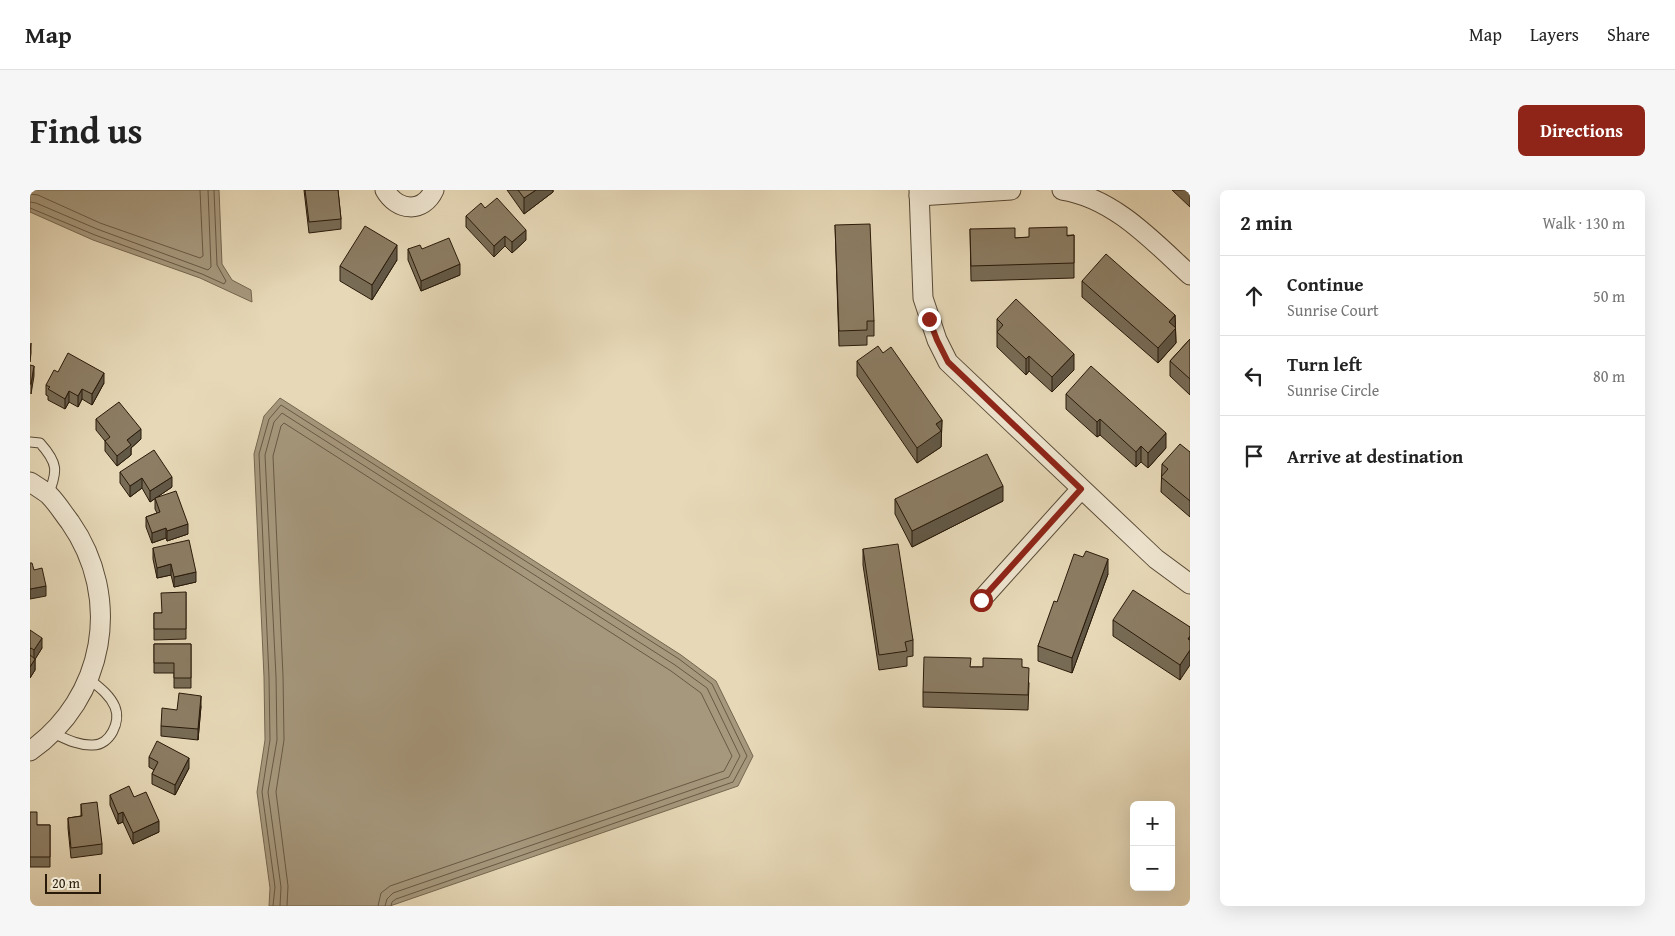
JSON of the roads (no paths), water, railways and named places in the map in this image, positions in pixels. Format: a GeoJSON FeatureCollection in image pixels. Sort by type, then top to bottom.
{"type":"FeatureCollection","features":[{"type":"Feature","properties":{"kind":"street"},"geometry":{"type":"LineString","coordinates":[[385,190],[390,199],[398,205],[408,207],[419,206],[428,200],[434,190]]}},
{"type":"Feature","properties":{"kind":"street"},"geometry":{"type":"LineString","coordinates":[[1011,190],[919,193],[923,298],[937,340],[948,362],[1156,559],[1190,584]]}},
{"type":"Feature","properties":{"kind":"street"},"geometry":{"type":"LineString","coordinates":[[1062,190],[1079,193],[1126,218],[1190,275]]}},
{"type":"Feature","properties":{"kind":"street"},"geometry":{"type":"LineString","coordinates":[[30,482],[48,495],[78,534],[94,571],[100,599],[98,645],[89,679],[71,713],[53,733],[30,750]]}},
{"type":"Feature","properties":{"kind":"street"},"geometry":{"type":"LineString","coordinates":[[981,600],[1081,489]]}},
{"type":"Feature","properties":{"kind":"lane"},"geometry":{"type":"LineString","coordinates":[[30,442],[40,443],[50,454],[55,466],[56,477],[48,495]]}},
{"type":"Feature","properties":{"kind":"lane"},"geometry":{"type":"LineString","coordinates":[[53,733],[80,745],[96,745],[110,737],[116,722],[116,708],[106,694],[89,679]]}},
{"type":"Feature","properties":{"kind":"water"},"geometry":{"type":"Polygon","coordinates":[[[30,190],[219,190],[222,264],[232,280],[251,290],[252,302],[200,278],[93,240],[30,212],[30,190]]]}},
{"type":"Feature","properties":{"kind":"water"},"geometry":{"type":"Polygon","coordinates":[[[280,398],[681,655],[716,681],[753,756],[738,786],[390,906],[269,906],[270,888],[257,792],[265,740],[254,454],[264,416],[280,398]]]}}]}
